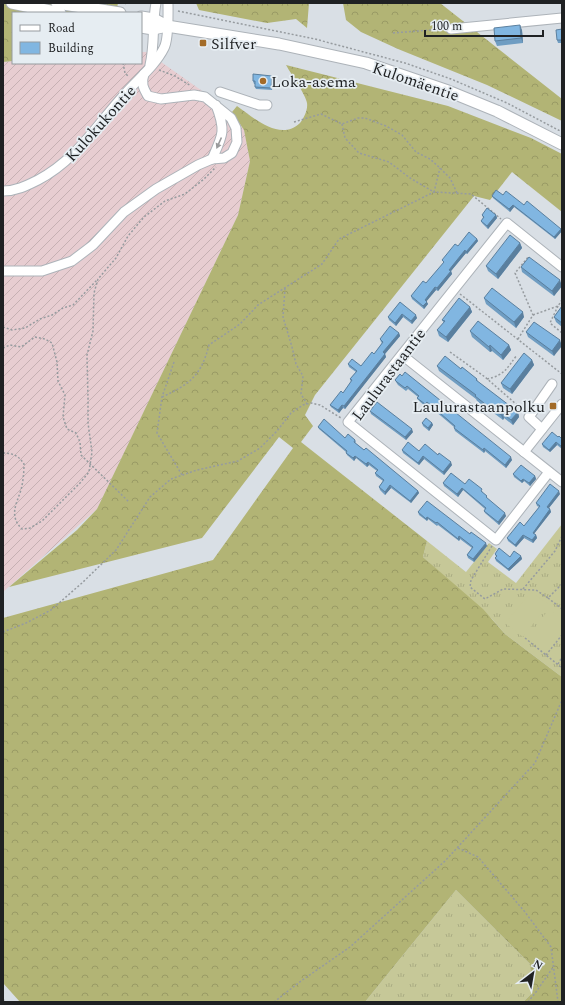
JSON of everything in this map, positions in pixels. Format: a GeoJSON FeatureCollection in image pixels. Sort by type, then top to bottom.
{"type":"FeatureCollection","features":[{"type":"Feature","properties":{"kind":"main road"},"geometry":{"type":"LineString","coordinates":[[12,3],[55,12]]}},
{"type":"Feature","properties":{"kind":"main road"},"geometry":{"type":"LineString","coordinates":[[57,3],[124,7]]}},
{"type":"Feature","properties":{"kind":"main road","name":"Kulomäentie"},"geometry":{"type":"LineString","coordinates":[[142,18],[154,24],[279,44],[366,63],[448,90],[497,111],[562,144]]}},
{"type":"Feature","properties":{"kind":"main road","name":"Kulomäentie"},"geometry":{"type":"LineString","coordinates":[[142,27],[154,24]]}},
{"type":"Feature","properties":{"kind":"street"},"geometry":{"type":"LineString","coordinates":[[3,271],[42,271],[72,261],[93,245],[124,212],[156,189],[198,165],[212,159],[224,158],[232,153],[237,142],[236,128],[231,118],[206,97],[194,95],[161,99],[148,96],[143,87],[142,80],[154,51],[156,3]]}},
{"type":"Feature","properties":{"kind":"street","name":"Kulokukontie"},"geometry":{"type":"LineString","coordinates":[[3,191],[13,191],[47,175],[67,161],[84,143],[164,48],[167,41],[168,3]]}},
{"type":"Feature","properties":{"kind":"street"},"geometry":{"type":"LineString","coordinates":[[451,28],[562,18]]}},
{"type":"Feature","properties":{"kind":"street"},"geometry":{"type":"LineString","coordinates":[[220,92],[259,104],[268,105]]}},
{"type":"Feature","properties":{"kind":"street"},"geometry":{"type":"LineString","coordinates":[[212,159],[222,138],[222,122],[216,105]]}},
{"type":"Feature","properties":{"kind":"street"},"geometry":{"type":"LineString","coordinates":[[507,223],[562,267]]}},
{"type":"Feature","properties":{"kind":"street","name":"Laulurastaantie"},"geometry":{"type":"LineString","coordinates":[[496,540],[348,422],[507,223]]}},
{"type":"Feature","properties":{"kind":"street"},"geometry":{"type":"LineString","coordinates":[[402,355],[562,482]]}},
{"type":"Feature","properties":{"kind":"street"},"geometry":{"type":"LineString","coordinates":[[542,429],[529,417],[552,384]]}},
{"type":"Feature","properties":{"kind":"street"},"geometry":{"type":"LineString","coordinates":[[524,452],[562,404]]}},
{"type":"Feature","properties":{"kind":"street"},"geometry":{"type":"LineString","coordinates":[[496,540],[549,472]]}},
{"type":"Feature","properties":{"kind":"path"},"geometry":{"type":"LineString","coordinates":[[393,33],[451,28]]}},
{"type":"Feature","properties":{"kind":"path"},"geometry":{"type":"LineString","coordinates":[[123,64],[125,73],[134,84]]}},
{"type":"Feature","properties":{"kind":"path"},"geometry":{"type":"LineString","coordinates":[[147,70],[162,70],[175,76],[206,97]]}},
{"type":"Feature","properties":{"kind":"path"},"geometry":{"type":"LineString","coordinates":[[294,122],[321,114],[342,124],[358,118],[365,118],[386,126],[402,136],[416,152],[430,159],[440,168],[450,178],[457,193]]}},
{"type":"Feature","properties":{"kind":"path"},"geometry":{"type":"LineString","coordinates":[[342,124],[345,138],[359,153],[389,162],[410,178],[434,192],[471,194],[507,223]]}},
{"type":"Feature","properties":{"kind":"path"},"geometry":{"type":"LineString","coordinates":[[3,327],[12,330],[25,328],[40,319],[73,305],[116,258],[128,236],[144,217],[165,201],[185,194],[204,179],[224,158]]}},
{"type":"Feature","properties":{"kind":"path"},"geometry":{"type":"LineString","coordinates":[[162,397],[181,388],[197,374],[205,361],[209,345],[240,324],[258,305],[322,264],[339,239],[434,192],[440,168]]}},
{"type":"Feature","properties":{"kind":"path"},"geometry":{"type":"LineString","coordinates":[[529,256],[515,273],[533,316]]}},
{"type":"Feature","properties":{"kind":"path"},"geometry":{"type":"LineString","coordinates":[[3,453],[11,453],[20,458],[24,464],[22,485],[14,512],[16,523],[22,529],[30,528],[42,521],[89,472],[92,452],[88,423],[86,355],[93,331],[94,293],[98,279]]}},
{"type":"Feature","properties":{"kind":"path"},"geometry":{"type":"LineString","coordinates":[[285,288],[283,317],[296,364],[303,376],[301,394],[307,404]]}},
{"type":"Feature","properties":{"kind":"path"},"geometry":{"type":"LineString","coordinates":[[454,289],[562,374]]}},
{"type":"Feature","properties":{"kind":"path"},"geometry":{"type":"LineString","coordinates":[[562,300],[550,323],[562,333]]}},
{"type":"Feature","properties":{"kind":"path"},"geometry":{"type":"LineString","coordinates":[[518,340],[533,316],[558,306]]}},
{"type":"Feature","properties":{"kind":"path"},"geometry":{"type":"LineString","coordinates":[[3,348],[10,345],[21,347],[35,337],[46,339],[52,343],[57,362],[58,381],[65,395],[63,416],[67,429],[76,433],[80,442],[81,455],[129,502]]}},
{"type":"Feature","properties":{"kind":"path"},"geometry":{"type":"LineString","coordinates":[[450,352],[487,379],[518,405],[529,417]]}},
{"type":"Feature","properties":{"kind":"path"},"geometry":{"type":"LineString","coordinates":[[487,379],[497,377],[503,373],[517,355]]}},
{"type":"Feature","properties":{"kind":"path"},"geometry":{"type":"LineString","coordinates":[[174,362],[162,397],[157,433],[182,475]]}},
{"type":"Feature","properties":{"kind":"path"},"geometry":{"type":"LineString","coordinates":[[3,632],[26,623],[51,610],[77,588],[116,550],[150,497],[171,479],[238,460],[260,448],[278,430],[291,413],[303,405],[311,403],[320,405],[348,422]]}},
{"type":"Feature","properties":{"kind":"path"},"geometry":{"type":"LineString","coordinates":[[523,589],[555,551],[562,536]]}},
{"type":"Feature","properties":{"kind":"path"},"geometry":{"type":"LineString","coordinates":[[496,540],[471,580],[470,587],[484,599],[503,589],[536,590],[562,609]]}},
{"type":"Feature","properties":{"kind":"path"},"geometry":{"type":"LineString","coordinates":[[548,598],[562,584]]}},
{"type":"Feature","properties":{"kind":"path"},"geometry":{"type":"LineString","coordinates":[[546,655],[562,635]]}},
{"type":"Feature","properties":{"kind":"path"},"geometry":{"type":"LineString","coordinates":[[525,638],[562,668]]}},
{"type":"Feature","properties":{"kind":"path"},"geometry":{"type":"LineString","coordinates":[[557,664],[562,657]]}},
{"type":"Feature","properties":{"kind":"path"},"geometry":{"type":"LineString","coordinates":[[274,1002],[301,981],[350,948],[458,848],[535,762],[562,700]]}},
{"type":"Feature","properties":{"kind":"path"},"geometry":{"type":"LineString","coordinates":[[559,706],[562,710]]}},
{"type":"Feature","properties":{"kind":"path"},"geometry":{"type":"LineString","coordinates":[[458,848],[478,857],[525,912],[551,948],[558,1002]]}},
{"type":"Feature","properties":{"kind":"path"},"geometry":{"type":"LineString","coordinates":[[528,1002],[554,966]]}},
{"type":"Feature","properties":{"kind":"shaded area"},"geometry":{"type":"Polygon","coordinates":[[[142,52],[147,52],[232,112],[244,130],[250,161],[238,215],[97,509],[3,592],[3,62],[12,61],[12,64],[142,64],[142,52]]]}},
{"type":"Feature","properties":{"kind":"green space"},"geometry":{"type":"Polygon","coordinates":[[[3,3],[118,3],[116,12],[12,12],[12,61],[3,62],[3,3]]]}},
{"type":"Feature","properties":{"kind":"green space"},"geometry":{"type":"Polygon","coordinates":[[[196,3],[309,3],[307,28],[296,19],[267,23],[199,10],[196,3]]]}},
{"type":"Feature","properties":{"kind":"green space"},"geometry":{"type":"Polygon","coordinates":[[[343,3],[440,3],[562,99],[562,121],[487,85],[398,49],[361,32],[346,20],[343,3]]]}},
{"type":"Feature","properties":{"kind":"green space"},"geometry":{"type":"Polygon","coordinates":[[[286,65],[448,106],[531,138],[562,154],[562,212],[512,172],[490,200],[474,196],[315,395],[305,415],[313,426],[301,442],[427,541],[423,557],[483,609],[505,634],[562,677],[562,1002],[523,1002],[532,993],[530,964],[456,890],[365,1002],[20,1002],[3,983],[3,618],[213,560],[293,448],[279,437],[202,538],[9,587],[77,530],[97,509],[238,215],[250,161],[244,130],[232,112],[237,106],[259,122],[276,129],[284,130],[292,128],[303,119],[307,108],[306,99],[286,65]]]}},
{"type":"Feature","properties":{"kind":"green space"},"geometry":{"type":"Polygon","coordinates":[[[562,524],[562,677],[505,634],[492,619],[423,557],[427,541],[466,572],[489,543],[497,549],[488,562],[516,583],[562,524]]]}},
{"type":"Feature","properties":{"kind":"green space"},"geometry":{"type":"Polygon","coordinates":[[[531,592],[548,604],[523,637],[505,623],[531,592]]]}},
{"type":"Feature","properties":{"kind":"green space"},"geometry":{"type":"Polygon","coordinates":[[[549,609],[562,619],[562,631],[545,652],[527,638],[549,609]]]}},
{"type":"Feature","properties":{"kind":"green space"},"geometry":{"type":"Polygon","coordinates":[[[456,890],[530,964],[532,993],[523,1002],[365,1002],[456,890]]]}},
{"type":"Feature","properties":{"kind":"building"},"geometry":{"type":"Polygon","coordinates":[[[520,25],[521,38],[495,41],[494,28],[520,25]]]}},
{"type":"Feature","properties":{"kind":"building"},"geometry":{"type":"Polygon","coordinates":[[[562,29],[562,40],[557,40],[556,30],[562,29]]]}},
{"type":"Feature","properties":{"kind":"building","name":"Loka-asema"},"geometry":{"type":"Polygon","coordinates":[[[253,74],[272,76],[271,88],[255,87],[253,74]]]}},
{"type":"Feature","properties":{"kind":"building"},"geometry":{"type":"Polygon","coordinates":[[[496,190],[503,195],[506,191],[524,205],[527,201],[561,229],[554,237],[513,205],[509,209],[492,196],[496,190]]]}},
{"type":"Feature","properties":{"kind":"building"},"geometry":{"type":"Polygon","coordinates":[[[487,208],[496,215],[487,226],[481,221],[484,217],[482,215],[487,208]]]}},
{"type":"Feature","properties":{"kind":"building"},"geometry":{"type":"Polygon","coordinates":[[[469,232],[477,239],[466,252],[465,250],[437,288],[435,287],[425,300],[427,302],[423,306],[411,296],[423,281],[426,283],[444,262],[442,260],[455,244],[458,246],[469,232]]]}},
{"type":"Feature","properties":{"kind":"building"},"geometry":{"type":"Polygon","coordinates":[[[510,235],[520,243],[496,274],[486,266],[510,235]]]}},
{"type":"Feature","properties":{"kind":"building"},"geometry":{"type":"Polygon","coordinates":[[[529,257],[560,280],[552,291],[521,267],[529,257]]]}},
{"type":"Feature","properties":{"kind":"building"},"geometry":{"type":"Polygon","coordinates":[[[492,288],[523,312],[514,322],[484,298],[492,288]]]}},
{"type":"Feature","properties":{"kind":"building"},"geometry":{"type":"Polygon","coordinates":[[[459,298],[470,307],[446,337],[437,330],[445,321],[442,320],[459,298]]]}},
{"type":"Feature","properties":{"kind":"building"},"geometry":{"type":"Polygon","coordinates":[[[400,302],[416,315],[411,321],[402,314],[395,323],[388,317],[400,302]]]}},
{"type":"Feature","properties":{"kind":"building"},"geometry":{"type":"Polygon","coordinates":[[[562,306],[562,323],[554,317],[562,306]]]}},
{"type":"Feature","properties":{"kind":"building"},"geometry":{"type":"Polygon","coordinates":[[[478,321],[509,345],[501,355],[470,331],[478,321]]]}},
{"type":"Feature","properties":{"kind":"building"},"geometry":{"type":"Polygon","coordinates":[[[534,322],[560,340],[552,351],[526,332],[534,322]]]}},
{"type":"Feature","properties":{"kind":"building"},"geometry":{"type":"Polygon","coordinates":[[[390,326],[399,333],[383,352],[385,354],[344,406],[342,405],[338,410],[330,405],[341,391],[343,393],[352,380],[350,379],[357,371],[348,364],[352,359],[361,366],[372,352],[374,354],[383,342],[380,339],[390,326]]]}},
{"type":"Feature","properties":{"kind":"building"},"geometry":{"type":"Polygon","coordinates":[[[524,353],[532,360],[510,389],[501,383],[524,353]]]}},
{"type":"Feature","properties":{"kind":"building"},"geometry":{"type":"Polygon","coordinates":[[[445,356],[461,369],[462,367],[477,379],[476,380],[518,412],[511,420],[502,413],[501,415],[489,407],[475,396],[476,395],[437,366],[445,356]]]}},
{"type":"Feature","properties":{"kind":"building"},"geometry":{"type":"Polygon","coordinates":[[[405,372],[511,457],[505,465],[484,448],[483,450],[454,428],[455,426],[427,402],[425,404],[417,398],[419,396],[407,386],[405,388],[395,380],[400,374],[402,376],[405,372]]]}},
{"type":"Feature","properties":{"kind":"building"},"geometry":{"type":"Polygon","coordinates":[[[377,402],[412,429],[405,437],[370,411],[377,402]]]}},
{"type":"Feature","properties":{"kind":"building"},"geometry":{"type":"Polygon","coordinates":[[[426,418],[432,423],[428,428],[422,423],[426,418]]]}},
{"type":"Feature","properties":{"kind":"building"},"geometry":{"type":"Polygon","coordinates":[[[324,419],[345,438],[348,434],[355,440],[354,442],[364,450],[366,448],[418,491],[410,501],[390,485],[385,492],[379,487],[384,480],[375,473],[378,470],[368,462],[366,464],[355,456],[353,458],[346,453],[347,451],[318,427],[324,419]]]}},
{"type":"Feature","properties":{"kind":"building"},"geometry":{"type":"Polygon","coordinates":[[[552,432],[562,439],[562,447],[556,442],[549,450],[542,444],[552,432]]]}},
{"type":"Feature","properties":{"kind":"building"},"geometry":{"type":"Polygon","coordinates":[[[408,442],[419,451],[425,444],[438,455],[439,453],[451,462],[443,472],[423,456],[418,463],[402,450],[408,442]]]}},
{"type":"Feature","properties":{"kind":"building"},"geometry":{"type":"Polygon","coordinates":[[[521,465],[535,476],[529,483],[523,479],[521,481],[513,474],[521,465]]]}},
{"type":"Feature","properties":{"kind":"building"},"geometry":{"type":"Polygon","coordinates":[[[451,473],[465,484],[469,479],[482,489],[481,491],[487,496],[486,497],[505,513],[498,522],[484,511],[486,508],[462,488],[457,494],[443,483],[451,473]]]}},
{"type":"Feature","properties":{"kind":"building"},"geometry":{"type":"Polygon","coordinates":[[[550,484],[559,491],[547,507],[550,509],[533,533],[536,535],[532,540],[523,535],[515,545],[507,538],[520,522],[524,526],[540,506],[536,503],[550,484]]]}},
{"type":"Feature","properties":{"kind":"building"},"geometry":{"type":"Polygon","coordinates":[[[427,501],[470,534],[471,532],[486,543],[473,559],[467,555],[473,547],[459,536],[458,539],[437,522],[436,523],[427,517],[426,519],[418,512],[427,501]]]}},
{"type":"Feature","properties":{"kind":"building"},"geometry":{"type":"Polygon","coordinates":[[[499,548],[510,557],[514,551],[521,556],[508,569],[495,558],[497,556],[495,554],[499,548]]]}},
{"type":"Feature","properties":{"kind":"place","name":"Silfver"},"geometry":{"type":"Point","coordinates":[203,43]}},
{"type":"Feature","properties":{"kind":"place","name":"Loka-asema"},"geometry":{"type":"Point","coordinates":[263,81]}},
{"type":"Feature","properties":{"kind":"place","name":"Laulurastaanpolku"},"geometry":{"type":"Point","coordinates":[553,406]}}]}
